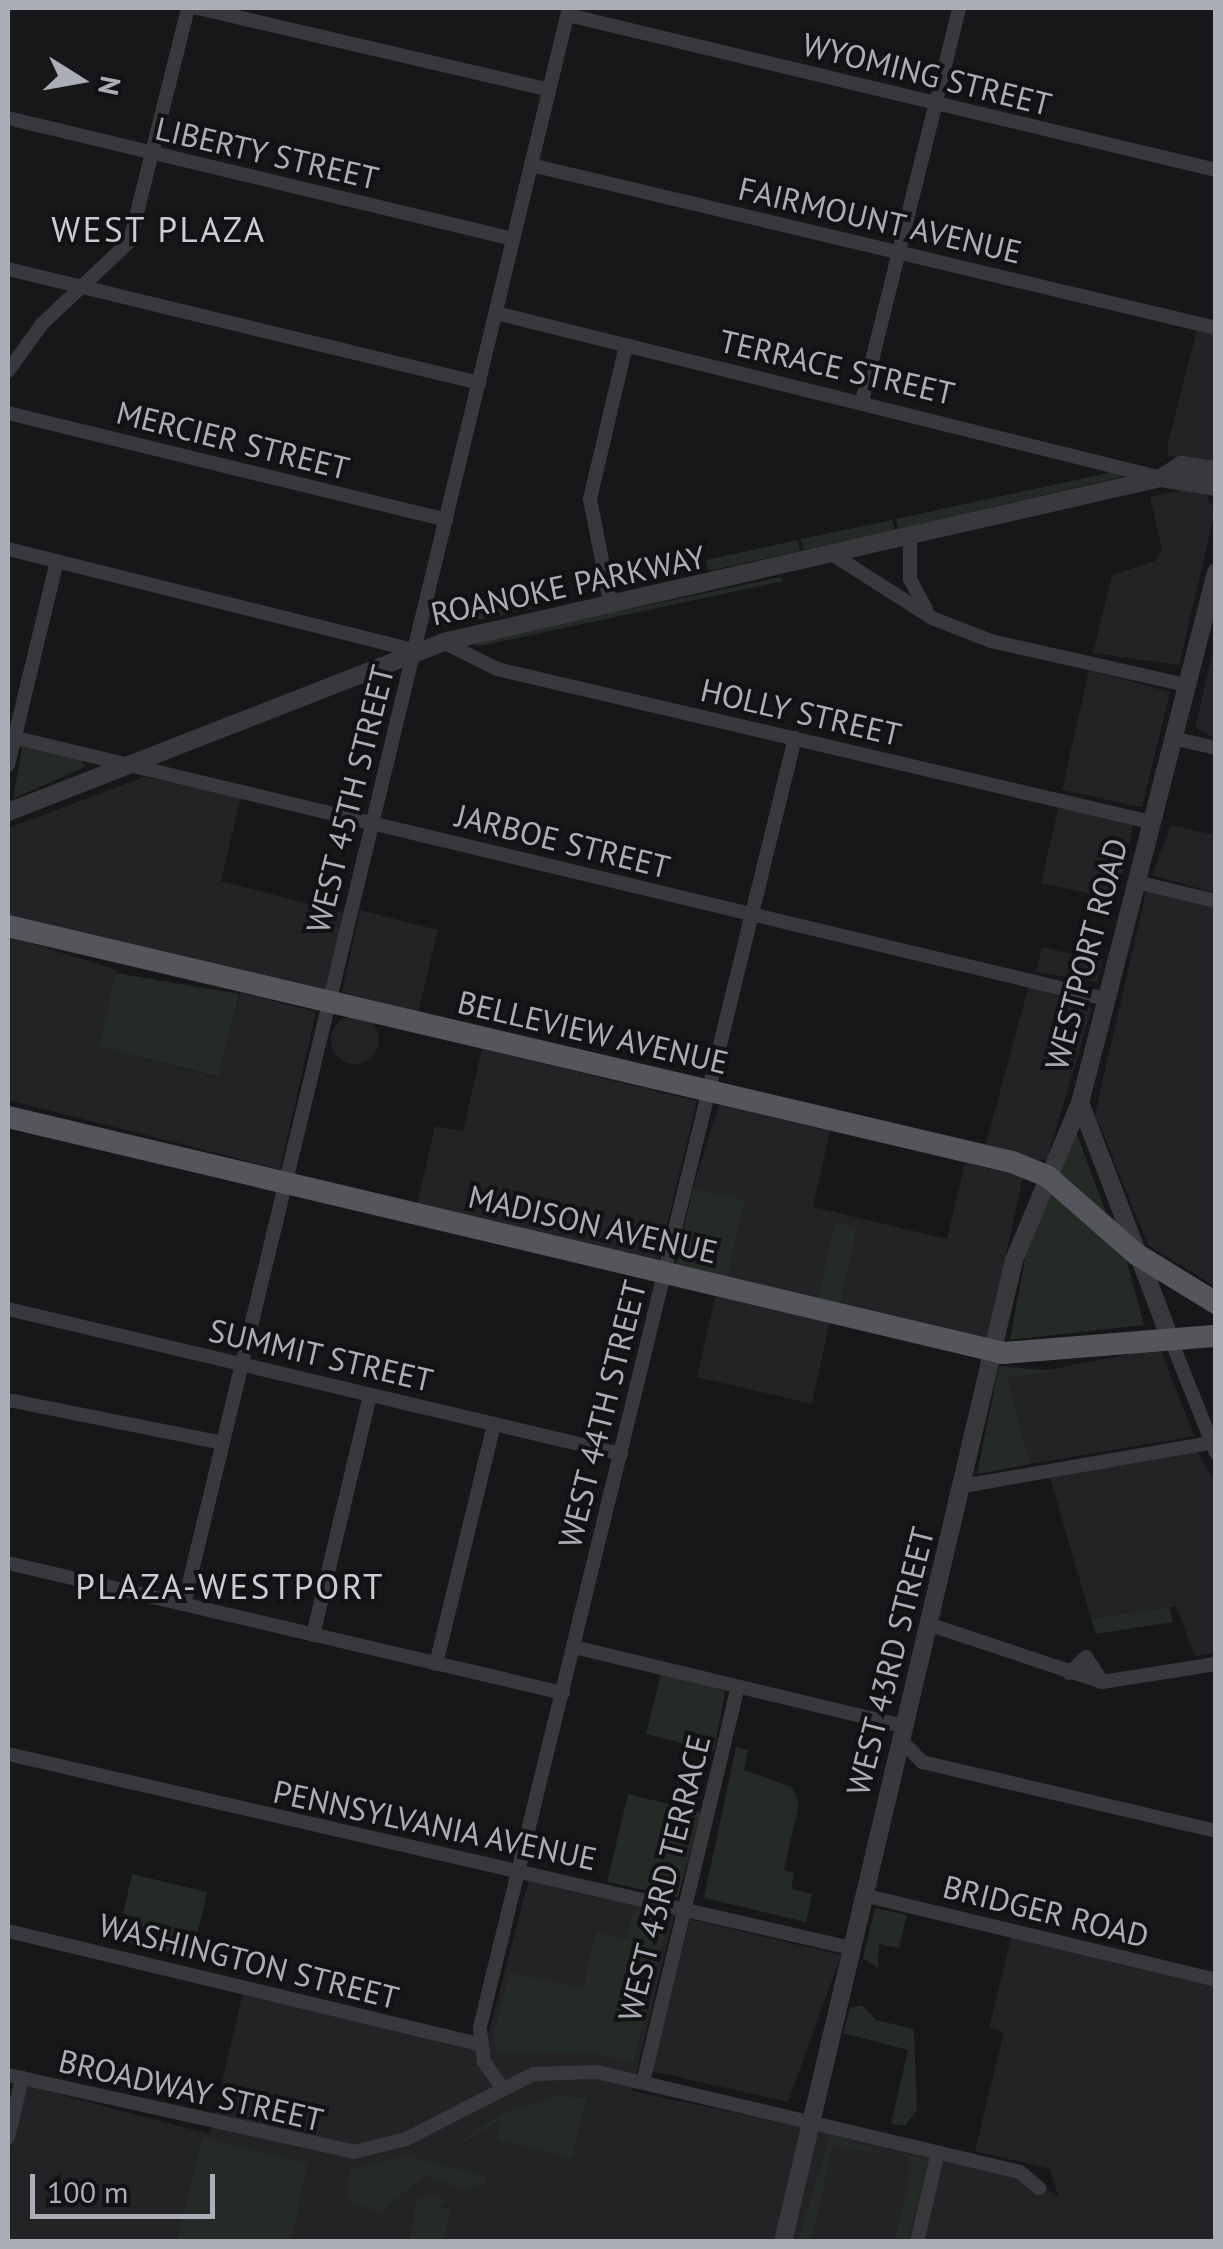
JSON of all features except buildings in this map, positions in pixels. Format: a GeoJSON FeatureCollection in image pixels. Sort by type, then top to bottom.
{"type":"FeatureCollection","features":[{"type":"Feature","properties":{"kind":"main road","name":"BELLEVIEW AVENUE"},"geometry":{"type":"LineString","coordinates":[[8,926],[1047,1176],[1136,1254],[1214,1299]]}},
{"type":"Feature","properties":{"kind":"main road","name":"MADISON AVENUE"},"geometry":{"type":"LineString","coordinates":[[8,1117],[994,1351],[1168,1333],[1216,1336]]}},
{"type":"Feature","properties":{"kind":"street"},"geometry":{"type":"LineString","coordinates":[[8,372],[130,241],[188,8]]}},
{"type":"Feature","properties":{"kind":"street"},"geometry":{"type":"LineString","coordinates":[[198,8],[549,90]]}},
{"type":"Feature","properties":{"kind":"street"},"geometry":{"type":"LineString","coordinates":[[862,401],[959,8]]}},
{"type":"Feature","properties":{"kind":"street","name":"WEST 45TH STREET"},"geometry":{"type":"LineString","coordinates":[[184,1604],[569,11]]}},
{"type":"Feature","properties":{"kind":"street","name":"WYOMING STREET"},"geometry":{"type":"LineString","coordinates":[[569,11],[935,105],[1216,170]]}},
{"type":"Feature","properties":{"kind":"street","name":"LIBERTY STREET"},"geometry":{"type":"LineString","coordinates":[[8,118],[513,240]]}},
{"type":"Feature","properties":{"kind":"street","name":"FAIRMOUNT AVENUE"},"geometry":{"type":"LineString","coordinates":[[531,165],[1216,328]]}},
{"type":"Feature","properties":{"kind":"street"},"geometry":{"type":"LineString","coordinates":[[8,269],[479,382]]}},
{"type":"Feature","properties":{"kind":"street","name":"TERRACE STREET"},"geometry":{"type":"LineString","coordinates":[[496,313],[1160,478]]}},
{"type":"Feature","properties":{"kind":"street"},"geometry":{"type":"LineString","coordinates":[[611,606],[590,499],[626,345]]}},
{"type":"Feature","properties":{"kind":"street","name":"MERCIER STREET"},"geometry":{"type":"LineString","coordinates":[[8,414],[446,520]]}},
{"type":"Feature","properties":{"kind":"street","name":"ROANOKE PARKWAY"},"geometry":{"type":"LineString","coordinates":[[8,812],[414,650],[910,539],[1160,478],[1182,465],[1216,470]]}},
{"type":"Feature","properties":{"kind":"street","name":"ROANOKE PARKWAY"},"geometry":{"type":"LineString","coordinates":[[1160,478],[1216,488]]}},
{"type":"Feature","properties":{"kind":"street"},"geometry":{"type":"LineString","coordinates":[[8,534],[11,550],[414,650]]}},
{"type":"Feature","properties":{"kind":"street"},"geometry":{"type":"LineString","coordinates":[[910,539],[914,592],[932,618]]}},
{"type":"Feature","properties":{"kind":"street"},"geometry":{"type":"LineString","coordinates":[[835,556],[932,618],[992,641],[1186,685]]}},
{"type":"Feature","properties":{"kind":"street"},"geometry":{"type":"LineString","coordinates":[[8,765],[11,737],[57,561]]}},
{"type":"Feature","properties":{"kind":"street","name":"WESTPORT ROAD"},"geometry":{"type":"LineString","coordinates":[[1214,1446],[1080,1103],[1216,572]]}},
{"type":"Feature","properties":{"kind":"street","name":"HOLLY STREET"},"geometry":{"type":"LineString","coordinates":[[443,642],[497,669],[1151,822]]}},
{"type":"Feature","properties":{"kind":"street","name":"JARBOE STREET"},"geometry":{"type":"LineString","coordinates":[[11,737],[1106,999]]}},
{"type":"Feature","properties":{"kind":"street","name":"WEST 44TH STREET"},"geometry":{"type":"LineString","coordinates":[[478,2044],[795,738]]}},
{"type":"Feature","properties":{"kind":"street"},"geometry":{"type":"LineString","coordinates":[[1173,738],[1216,748]]}},
{"type":"Feature","properties":{"kind":"street"},"geometry":{"type":"LineString","coordinates":[[1136,882],[1216,900]]}},
{"type":"Feature","properties":{"kind":"street","name":"WEST 43RD STREET"},"geometry":{"type":"LineString","coordinates":[[783,2242],[1023,1230],[1080,1103]]}},
{"type":"Feature","properties":{"kind":"street","name":"SUMMIT STREET"},"geometry":{"type":"LineString","coordinates":[[8,1309],[621,1454]]}},
{"type":"Feature","properties":{"kind":"street"},"geometry":{"type":"LineString","coordinates":[[313,1634],[370,1395]]}},
{"type":"Feature","properties":{"kind":"street"},"geometry":{"type":"LineString","coordinates":[[8,1400],[223,1443]]}},
{"type":"Feature","properties":{"kind":"street"},"geometry":{"type":"LineString","coordinates":[[436,1664],[494,1424]]}},
{"type":"Feature","properties":{"kind":"street"},"geometry":{"type":"LineString","coordinates":[[963,1486],[1214,1446]]}},
{"type":"Feature","properties":{"kind":"street"},"geometry":{"type":"LineString","coordinates":[[8,1563],[563,1693]]}},
{"type":"Feature","properties":{"kind":"street"},"geometry":{"type":"LineString","coordinates":[[931,1624],[1068,1672],[1086,1657],[1102,1682],[1216,1664]]}},
{"type":"Feature","properties":{"kind":"street"},"geometry":{"type":"LineString","coordinates":[[574,1647],[738,1687],[904,1734],[922,1762]]}},
{"type":"Feature","properties":{"kind":"street","name":"WEST 43RD TERRACE"},"geometry":{"type":"LineString","coordinates":[[643,2082],[738,1687]]}},
{"type":"Feature","properties":{"kind":"street","name":"PENNSYLVANIA AVENUE"},"geometry":{"type":"LineString","coordinates":[[8,1754],[851,1948]]}},
{"type":"Feature","properties":{"kind":"street"},"geometry":{"type":"LineString","coordinates":[[894,1773],[922,1762],[1216,1831]]}},
{"type":"Feature","properties":{"kind":"street","name":"BRIDGER ROAD"},"geometry":{"type":"LineString","coordinates":[[863,1895],[1216,1980]]}},
{"type":"Feature","properties":{"kind":"street","name":"WASHINGTON STREET"},"geometry":{"type":"LineString","coordinates":[[8,1931],[478,2044]]}},
{"type":"Feature","properties":{"kind":"street"},"geometry":{"type":"LineString","coordinates":[[478,2044],[501,2086]]}},
{"type":"Feature","properties":{"kind":"street","name":"BROADWAY STREET"},"geometry":{"type":"LineString","coordinates":[[15,2076],[344,2152],[406,2138],[501,2086],[564,2069],[643,2082]]}},
{"type":"Feature","properties":{"kind":"street"},"geometry":{"type":"LineString","coordinates":[[8,2138],[15,2076]]}},
{"type":"Feature","properties":{"kind":"street"},"geometry":{"type":"LineString","coordinates":[[643,2082],[1020,2172],[1039,2188]]}},
{"type":"Feature","properties":{"kind":"street"},"geometry":{"type":"LineString","coordinates":[[917,2242],[938,2152]]}},
{"type":"Feature","properties":{"kind":"shaded area"},"geometry":{"type":"Polygon","coordinates":[[[1197,329],[1215,333],[1215,462],[1169,456],[1167,447],[1197,329]]]}},
{"type":"Feature","properties":{"kind":"shaded area"},"geometry":{"type":"Polygon","coordinates":[[[1112,472],[1125,476],[898,529],[896,519],[1112,472]]]}},
{"type":"Feature","properties":{"kind":"shaded area"},"geometry":{"type":"Polygon","coordinates":[[[1184,490],[1205,492],[1215,511],[1179,665],[1093,653],[1112,575],[1155,561],[1162,549],[1150,497],[1184,490]]]}},
{"type":"Feature","properties":{"kind":"shaded area"},"geometry":{"type":"Polygon","coordinates":[[[892,520],[895,530],[804,550],[801,539],[892,520]]]}},
{"type":"Feature","properties":{"kind":"shaded area"},"geometry":{"type":"Polygon","coordinates":[[[798,540],[800,551],[708,571],[706,560],[798,540]]]}},
{"type":"Feature","properties":{"kind":"shaded area"},"geometry":{"type":"Polygon","coordinates":[[[780,577],[784,581],[475,647],[477,642],[780,577]]]}},
{"type":"Feature","properties":{"kind":"shaded area"},"geometry":{"type":"Polygon","coordinates":[[[533,597],[536,608],[435,629],[436,619],[533,597]]]}},
{"type":"Feature","properties":{"kind":"shaded area"},"geometry":{"type":"Polygon","coordinates":[[[1215,643],[1215,738],[1195,728],[1215,643]]]}},
{"type":"Feature","properties":{"kind":"shaded area"},"geometry":{"type":"Polygon","coordinates":[[[1089,670],[1170,692],[1142,807],[1062,790],[1089,670]]]}},
{"type":"Feature","properties":{"kind":"shaded area"},"geometry":{"type":"Polygon","coordinates":[[[22,747],[81,760],[85,767],[13,799],[22,747]]]}},
{"type":"Feature","properties":{"kind":"shaded area"},"geometry":{"type":"Polygon","coordinates":[[[144,777],[241,797],[221,881],[344,913],[325,989],[8,915],[8,828],[144,777]]]}},
{"type":"Feature","properties":{"kind":"shaded area"},"geometry":{"type":"Polygon","coordinates":[[[1059,805],[1133,825],[1117,900],[1041,883],[1059,805]]]}},
{"type":"Feature","properties":{"kind":"shaded area"},"geometry":{"type":"Polygon","coordinates":[[[1171,825],[1215,835],[1215,893],[1152,875],[1171,825]]]}},
{"type":"Feature","properties":{"kind":"shaded area"},"geometry":{"type":"Polygon","coordinates":[[[1146,892],[1215,904],[1214,1286],[1148,1245],[1095,1114],[1146,892]]]}},
{"type":"Feature","properties":{"kind":"shaded area"},"geometry":{"type":"Polygon","coordinates":[[[360,910],[438,930],[418,1013],[342,992],[360,910]]]}},
{"type":"Feature","properties":{"kind":"shaded area"},"geometry":{"type":"Polygon","coordinates":[[[8,936],[117,970],[98,1047],[208,1075],[219,1077],[240,992],[316,1012],[280,1169],[8,1100],[8,936]]]}},
{"type":"Feature","properties":{"kind":"shaded area"},"geometry":{"type":"Polygon","coordinates":[[[1042,947],[1102,961],[1097,982],[1036,972],[1042,947]]]}},
{"type":"Feature","properties":{"kind":"shaded area"},"geometry":{"type":"Polygon","coordinates":[[[116,973],[239,994],[219,1077],[98,1047],[116,973]]]}},
{"type":"Feature","properties":{"kind":"shaded area"},"geometry":{"type":"Polygon","coordinates":[[[1029,985],[1092,1008],[1047,1159],[1037,1161],[985,1147],[1029,985]]]}},
{"type":"Feature","properties":{"kind":"shaded area"},"geometry":{"type":"Polygon","coordinates":[[[355,1016],[372,1023],[379,1040],[372,1057],[355,1064],[338,1057],[331,1040],[338,1023],[355,1016]]]}},
{"type":"Feature","properties":{"kind":"shaded area"},"geometry":{"type":"Polygon","coordinates":[[[482,1049],[697,1101],[658,1261],[417,1204],[435,1126],[463,1131],[482,1049]]]}},
{"type":"Feature","properties":{"kind":"shaded area"},"geometry":{"type":"Polygon","coordinates":[[[719,1105],[830,1131],[813,1207],[947,1239],[965,1163],[1023,1177],[987,1341],[727,1278],[693,1188],[719,1105]]]}},
{"type":"Feature","properties":{"kind":"shaded area"},"geometry":{"type":"Polygon","coordinates":[[[1077,1134],[1106,1213],[1060,1175],[1077,1134]]]}},
{"type":"Feature","properties":{"kind":"shaded area"},"geometry":{"type":"Polygon","coordinates":[[[693,1188],[745,1200],[727,1278],[675,1266],[693,1188]]]}},
{"type":"Feature","properties":{"kind":"shaded area"},"geometry":{"type":"Polygon","coordinates":[[[1052,1194],[1126,1258],[1144,1325],[1010,1340],[1030,1232],[1052,1194]]]}},
{"type":"Feature","properties":{"kind":"shaded area"},"geometry":{"type":"Polygon","coordinates":[[[836,1222],[857,1228],[839,1305],[817,1300],[836,1222]]]}},
{"type":"Feature","properties":{"kind":"shaded area"},"geometry":{"type":"Polygon","coordinates":[[[716,1293],[830,1320],[812,1404],[697,1377],[716,1293]]]}},
{"type":"Feature","properties":{"kind":"shaded area"},"geometry":{"type":"Polygon","coordinates":[[[1160,1348],[1194,1436],[1031,1464],[1007,1378],[1160,1348]]]}},
{"type":"Feature","properties":{"kind":"shaded area"},"geometry":{"type":"Polygon","coordinates":[[[999,1366],[1051,1371],[1007,1378],[1031,1464],[977,1474],[999,1366]]]}},
{"type":"Feature","properties":{"kind":"shaded area"},"geometry":{"type":"Polygon","coordinates":[[[1198,1452],[1215,1483],[1215,1653],[1195,1656],[1176,1606],[1091,1619],[1050,1477],[1198,1452]]]}},
{"type":"Feature","properties":{"kind":"shaded area"},"geometry":{"type":"Polygon","coordinates":[[[1169,1607],[1173,1622],[1096,1634],[1091,1619],[1169,1607]]]}},
{"type":"Feature","properties":{"kind":"shaded area"},"geometry":{"type":"Polygon","coordinates":[[[661,1674],[725,1691],[714,1751],[646,1734],[661,1674]]]}},
{"type":"Feature","properties":{"kind":"shaded area"},"geometry":{"type":"Polygon","coordinates":[[[736,1747],[748,1750],[744,1770],[792,1787],[799,1803],[784,1870],[794,1873],[791,1889],[812,1894],[806,1922],[704,1898],[736,1747]]]}},
{"type":"Feature","properties":{"kind":"shaded area"},"geometry":{"type":"Polygon","coordinates":[[[628,1794],[701,1812],[678,1897],[607,1882],[628,1794]]]}},
{"type":"Feature","properties":{"kind":"shaded area"},"geometry":{"type":"Polygon","coordinates":[[[132,1874],[207,1892],[192,1958],[117,1940],[132,1874]]]}},
{"type":"Feature","properties":{"kind":"shaded area"},"geometry":{"type":"Polygon","coordinates":[[[529,1879],[674,1915],[632,2091],[1032,2176],[1059,2198],[1050,2169],[975,2151],[1004,2032],[989,2028],[1011,1937],[1215,1985],[1215,2241],[8,2242],[8,2161],[27,2086],[210,2134],[243,1992],[440,2041],[488,2035],[529,1879]]]}},
{"type":"Feature","properties":{"kind":"shaded area"},"geometry":{"type":"Polygon","coordinates":[[[875,1908],[907,1915],[899,1948],[879,1944],[878,1968],[863,1958],[875,1908]]]}},
{"type":"Feature","properties":{"kind":"shaded area"},"geometry":{"type":"Polygon","coordinates":[[[634,1910],[669,1918],[633,2063],[581,2051],[498,2054],[493,2037],[509,1972],[583,1988],[596,1932],[627,1939],[634,1910]]]}},
{"type":"Feature","properties":{"kind":"shaded area"},"geometry":{"type":"Polygon","coordinates":[[[690,1919],[841,1955],[788,2102],[652,2071],[690,1919]]]}},
{"type":"Feature","properties":{"kind":"shaded area"},"geometry":{"type":"Polygon","coordinates":[[[862,2005],[876,2020],[914,2029],[917,2110],[905,2126],[891,2124],[908,2050],[843,2033],[850,2008],[862,2005]]]}},
{"type":"Feature","properties":{"kind":"shaded area"},"geometry":{"type":"Polygon","coordinates":[[[558,2096],[587,2098],[572,2158],[497,2140],[501,2120],[441,2155],[504,2112],[558,2096]]]}},
{"type":"Feature","properties":{"kind":"shaded area"},"geometry":{"type":"Polygon","coordinates":[[[830,2135],[889,2154],[833,2146],[811,2241],[798,2241],[830,2135]]]}},
{"type":"Feature","properties":{"kind":"shaded area"},"geometry":{"type":"Polygon","coordinates":[[[203,2138],[308,2163],[291,2241],[177,2241],[203,2138]]]}},
{"type":"Feature","properties":{"kind":"shaded area"},"geometry":{"type":"Polygon","coordinates":[[[905,2154],[928,2159],[908,2241],[894,2241],[912,2167],[905,2154]]]}},
{"type":"Feature","properties":{"kind":"shaded area"},"geometry":{"type":"Polygon","coordinates":[[[408,2156],[487,2176],[486,2183],[464,2190],[425,2175],[380,2213],[348,2201],[349,2169],[408,2156]]]}},
{"type":"Feature","properties":{"kind":"shaded area"},"geometry":{"type":"Polygon","coordinates":[[[433,2194],[447,2201],[435,2206],[451,2210],[444,2241],[409,2241],[417,2199],[433,2194]]]}},
{"type":"Feature","properties":{"kind":"district","name":"WEST PLAZA"},"geometry":{"type":"Point","coordinates":[159,229]}},
{"type":"Feature","properties":{"kind":"district","name":"PLAZA-WESTPORT"},"geometry":{"type":"Point","coordinates":[230,1586]}}]}
